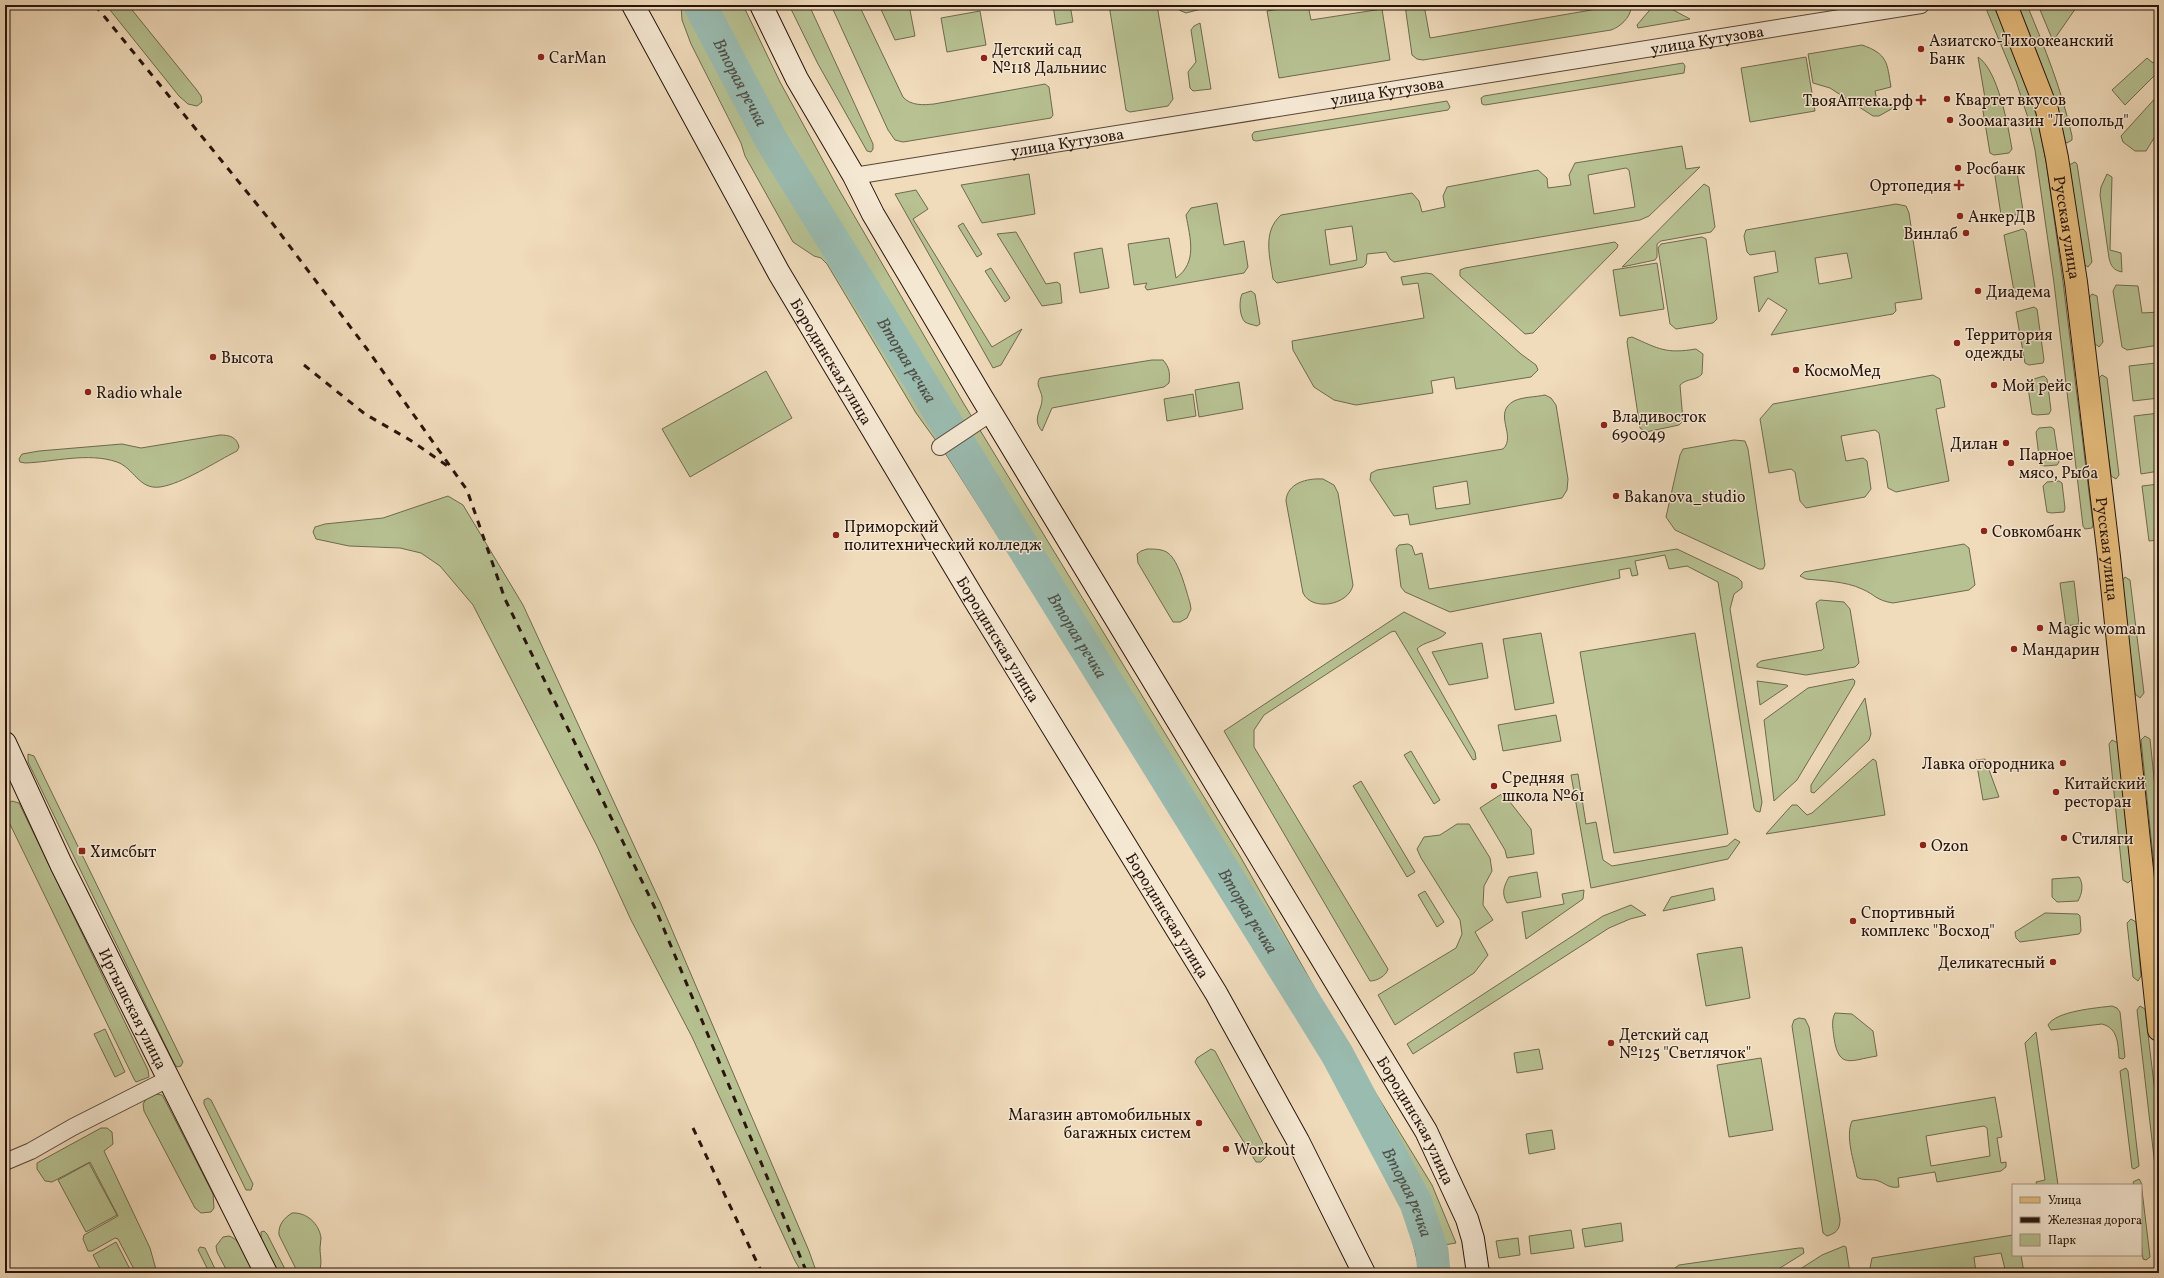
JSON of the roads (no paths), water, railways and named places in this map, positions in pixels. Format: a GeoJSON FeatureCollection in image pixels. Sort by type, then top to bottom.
{"type":"FeatureCollection","features":[{"type":"Feature","properties":{"kind":"main road","name":"Бородинская улица"},"geometry":{"type":"LineString","coordinates":[[633,5],[779,273],[974,599],[1216,993],[1298,1141],[1364,1273]]}},
{"type":"Feature","properties":{"kind":"main road","name":"Бородинская улица"},"geometry":{"type":"LineString","coordinates":[[761,5],[797,78],[854,176],[873,214],[991,413],[1426,1131],[1467,1219],[1473,1239],[1478,1273]]}},
{"type":"Feature","properties":{"kind":"main road","name":"Русская улица"},"geometry":{"type":"LineString","coordinates":[[2006,5],[2047,110],[2060,173],[2076,282],[2109,557],[2159,1030]]}},
{"type":"Feature","properties":{"kind":"main road","name":"Иртышская улица"},"geometry":{"type":"LineString","coordinates":[[5,743],[62,864],[266,1273]]}},
{"type":"Feature","properties":{"kind":"street","name":"улица Кутузова"},"geometry":{"type":"LineString","coordinates":[[854,176],[1921,5]]}},
{"type":"Feature","properties":{"kind":"street"},"geometry":{"type":"LineString","coordinates":[[940,447],[991,413]]}},
{"type":"Feature","properties":{"kind":"street"},"geometry":{"type":"LineString","coordinates":[[5,1162],[31,1151],[168,1079]]}},
{"type":"Feature","properties":{"kind":"waterway","name":"Вторая речка"},"geometry":{"type":"LineString","coordinates":[[700,5],[771,140],[1337,1054],[1416,1203],[1432,1251],[1434,1273]]}},
{"type":"Feature","properties":{"kind":"railway"},"geometry":{"type":"LineString","coordinates":[[95,5],[273,224],[367,349],[467,490],[505,599],[656,910],[807,1273]]}},
{"type":"Feature","properties":{"kind":"railway"},"geometry":{"type":"LineString","coordinates":[[304,365],[365,414],[410,440],[449,467]]}},
{"type":"Feature","properties":{"kind":"railway"},"geometry":{"type":"LineString","coordinates":[[693,1128],[762,1273]]}},
{"type":"Feature","properties":{"kind":"place","name":"Азиатско-Тихоокеанский Банк"},"geometry":{"type":"Point","coordinates":[1921,49]}},
{"type":"Feature","properties":{"kind":"place","name":"CarMan"},"geometry":{"type":"Point","coordinates":[541,57]}},
{"type":"Feature","properties":{"kind":"place","name":"Детский сад №118 Дальниис"},"geometry":{"type":"Point","coordinates":[984,58]}},
{"type":"Feature","properties":{"kind":"place","name":"Квартет вкусов"},"geometry":{"type":"Point","coordinates":[1947,99]}},
{"type":"Feature","properties":{"kind":"place","name":"ТвояАптека.рф"},"geometry":{"type":"Point","coordinates":[1921,100]}},
{"type":"Feature","properties":{"kind":"place","name":"Зоомагазин \"Леопольд\""},"geometry":{"type":"Point","coordinates":[1950,120]}},
{"type":"Feature","properties":{"kind":"place","name":"Росбанк"},"geometry":{"type":"Point","coordinates":[1958,168]}},
{"type":"Feature","properties":{"kind":"place","name":"Ортопедия"},"geometry":{"type":"Point","coordinates":[1959,185]}},
{"type":"Feature","properties":{"kind":"place","name":"АнкерДВ"},"geometry":{"type":"Point","coordinates":[1960,216]}},
{"type":"Feature","properties":{"kind":"place","name":"Винлаб"},"geometry":{"type":"Point","coordinates":[1966,233]}},
{"type":"Feature","properties":{"kind":"place","name":"Диадема"},"geometry":{"type":"Point","coordinates":[1978,291]}},
{"type":"Feature","properties":{"kind":"place","name":"Территория одежды"},"geometry":{"type":"Point","coordinates":[1957,343]}},
{"type":"Feature","properties":{"kind":"place","name":"Высота"},"geometry":{"type":"Point","coordinates":[213,357]}},
{"type":"Feature","properties":{"kind":"place","name":"КосмоМед"},"geometry":{"type":"Point","coordinates":[1796,370]}},
{"type":"Feature","properties":{"kind":"place","name":"Мой рейс"},"geometry":{"type":"Point","coordinates":[1994,385]}},
{"type":"Feature","properties":{"kind":"place","name":"Radio whale"},"geometry":{"type":"Point","coordinates":[88,392]}},
{"type":"Feature","properties":{"kind":"place","name":"Владивосток 690049"},"geometry":{"type":"Point","coordinates":[1604,425]}},
{"type":"Feature","properties":{"kind":"place","name":"Дилан"},"geometry":{"type":"Point","coordinates":[2006,443]}},
{"type":"Feature","properties":{"kind":"place","name":"Парное мясо, Рыба"},"geometry":{"type":"Point","coordinates":[2011,463]}},
{"type":"Feature","properties":{"kind":"place","name":"Bakanova_studio"},"geometry":{"type":"Point","coordinates":[1616,496]}},
{"type":"Feature","properties":{"kind":"place","name":"Совкомбанк"},"geometry":{"type":"Point","coordinates":[1984,531]}},
{"type":"Feature","properties":{"kind":"place","name":"Приморский политехнический колледж"},"geometry":{"type":"Point","coordinates":[836,535]}},
{"type":"Feature","properties":{"kind":"place","name":"Magic woman"},"geometry":{"type":"Point","coordinates":[2040,628]}},
{"type":"Feature","properties":{"kind":"place","name":"Мандарин"},"geometry":{"type":"Point","coordinates":[2014,649]}},
{"type":"Feature","properties":{"kind":"place","name":"Лавка огородника"},"geometry":{"type":"Point","coordinates":[2063,763]}},
{"type":"Feature","properties":{"kind":"place","name":"Средняя школа №61"},"geometry":{"type":"Point","coordinates":[1494,786]}},
{"type":"Feature","properties":{"kind":"place","name":"Китайский ресторан"},"geometry":{"type":"Point","coordinates":[2056,792]}},
{"type":"Feature","properties":{"kind":"place","name":"Стиляги"},"geometry":{"type":"Point","coordinates":[2064,838]}},
{"type":"Feature","properties":{"kind":"place","name":"Ozon"},"geometry":{"type":"Point","coordinates":[1923,845]}},
{"type":"Feature","properties":{"kind":"place","name":"Химсбыт"},"geometry":{"type":"Point","coordinates":[82,851]}},
{"type":"Feature","properties":{"kind":"place","name":"Спортивный комплекс \"Восход\""},"geometry":{"type":"Point","coordinates":[1853,921]}},
{"type":"Feature","properties":{"kind":"place","name":"Деликатесный"},"geometry":{"type":"Point","coordinates":[2053,962]}},
{"type":"Feature","properties":{"kind":"place","name":"Детский сад №125 \"Светлячок\""},"geometry":{"type":"Point","coordinates":[1611,1043]}},
{"type":"Feature","properties":{"kind":"place","name":"Магазин автомобильных багажных систем"},"geometry":{"type":"Point","coordinates":[1199,1123]}},
{"type":"Feature","properties":{"kind":"place","name":"Workout"},"geometry":{"type":"Point","coordinates":[1226,1149]}}]}
